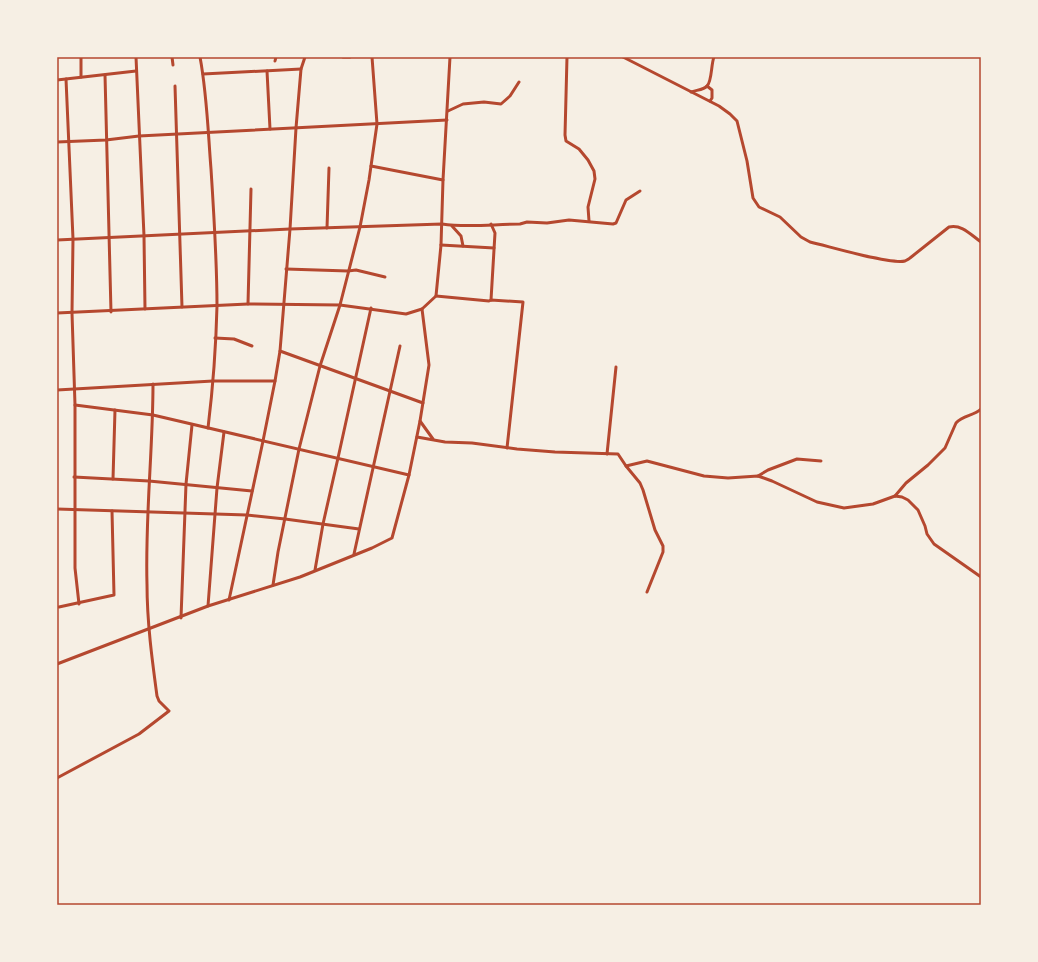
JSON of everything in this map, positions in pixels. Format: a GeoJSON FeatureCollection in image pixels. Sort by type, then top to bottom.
{"type":"FeatureCollection","features":[{"type":"Feature","properties":{"kind":"street"},"geometry":{"type":"LineString","coordinates":[[81,57],[81,77]]}},
{"type":"Feature","properties":{"kind":"street"},"geometry":{"type":"LineString","coordinates":[[136,57],[144,236],[145,309]]}},
{"type":"Feature","properties":{"kind":"street"},"geometry":{"type":"LineString","coordinates":[[172,57],[173,65]]}},
{"type":"Feature","properties":{"kind":"street"},"geometry":{"type":"LineString","coordinates":[[200,57],[208,132],[215,232],[217,306],[213,380],[208,428]]}},
{"type":"Feature","properties":{"kind":"street"},"geometry":{"type":"LineString","coordinates":[[229,600],[263,441],[280,351],[301,69],[305,57]]}},
{"type":"Feature","properties":{"kind":"street"},"geometry":{"type":"LineString","coordinates":[[343,57],[350,57]]}},
{"type":"Feature","properties":{"kind":"street"},"geometry":{"type":"LineString","coordinates":[[273,585],[299,449],[320,366],[340,305],[360,227],[369,180],[377,124],[372,57]]}},
{"type":"Feature","properties":{"kind":"street"},"geometry":{"type":"LineString","coordinates":[[57,313],[111,312],[248,304],[340,305],[371,308],[406,314],[422,309],[436,296],[441,245],[450,57]]}},
{"type":"Feature","properties":{"kind":"street"},"geometry":{"type":"LineString","coordinates":[[567,57],[565,136],[566,141],[578,149],[588,160],[594,171],[595,179],[588,207],[589,221]]}},
{"type":"Feature","properties":{"kind":"street"},"geometry":{"type":"LineString","coordinates":[[623,57],[710,101],[730,114],[737,121],[747,161],[753,198],[756,204],[759,207],[780,217],[801,237],[810,242],[880,259],[899,261],[904,261],[910,258],[949,227],[960,227],[981,242]]}},
{"type":"Feature","properties":{"kind":"street"},"geometry":{"type":"LineString","coordinates":[[692,92],[708,86],[714,57]]}},
{"type":"Feature","properties":{"kind":"street"},"geometry":{"type":"LineString","coordinates":[[203,74],[301,69]]}},
{"type":"Feature","properties":{"kind":"street"},"geometry":{"type":"LineString","coordinates":[[57,80],[136,71]]}},
{"type":"Feature","properties":{"kind":"street"},"geometry":{"type":"LineString","coordinates":[[267,71],[270,130]]}},
{"type":"Feature","properties":{"kind":"street"},"geometry":{"type":"LineString","coordinates":[[105,75],[111,312]]}},
{"type":"Feature","properties":{"kind":"street"},"geometry":{"type":"LineString","coordinates":[[66,79],[70,142],[73,238],[72,313],[75,405],[75,568],[79,604]]}},
{"type":"Feature","properties":{"kind":"street"},"geometry":{"type":"LineString","coordinates":[[448,111],[463,104],[484,102],[501,104],[510,96],[519,82]]}},
{"type":"Feature","properties":{"kind":"street"},"geometry":{"type":"LineString","coordinates":[[175,86],[182,307]]}},
{"type":"Feature","properties":{"kind":"street"},"geometry":{"type":"LineString","coordinates":[[708,86],[712,90],[712,98],[710,101]]}},
{"type":"Feature","properties":{"kind":"street"},"geometry":{"type":"LineString","coordinates":[[57,142],[106,140],[139,136],[208,132],[447,120]]}},
{"type":"Feature","properties":{"kind":"street"},"geometry":{"type":"LineString","coordinates":[[371,166],[443,180]]}},
{"type":"Feature","properties":{"kind":"street"},"geometry":{"type":"LineString","coordinates":[[327,228],[329,168]]}},
{"type":"Feature","properties":{"kind":"street"},"geometry":{"type":"LineString","coordinates":[[248,304],[251,189]]}},
{"type":"Feature","properties":{"kind":"street"},"geometry":{"type":"LineString","coordinates":[[57,240],[73,238],[290,229],[442,224],[452,226],[520,224],[527,222],[554,223],[569,220],[609,224],[616,223],[626,200],[640,191]]}},
{"type":"Feature","properties":{"kind":"street"},"geometry":{"type":"LineString","coordinates":[[491,224],[495,233],[491,300]]}},
{"type":"Feature","properties":{"kind":"street"},"geometry":{"type":"LineString","coordinates":[[452,226],[461,236],[463,246]]}},
{"type":"Feature","properties":{"kind":"street"},"geometry":{"type":"LineString","coordinates":[[441,245],[494,248]]}},
{"type":"Feature","properties":{"kind":"street"},"geometry":{"type":"LineString","coordinates":[[286,269],[356,270],[385,277]]}},
{"type":"Feature","properties":{"kind":"street"},"geometry":{"type":"LineString","coordinates":[[436,296],[489,302],[491,300],[523,302],[508,448]]}},
{"type":"Feature","properties":{"kind":"street"},"geometry":{"type":"LineString","coordinates":[[315,570],[323,524],[371,308]]}},
{"type":"Feature","properties":{"kind":"street"},"geometry":{"type":"LineString","coordinates":[[57,664],[181,618],[208,606],[300,577],[391,539],[409,475],[429,365],[422,309]]}},
{"type":"Feature","properties":{"kind":"street"},"geometry":{"type":"LineString","coordinates":[[215,338],[234,339],[252,346]]}},
{"type":"Feature","properties":{"kind":"street"},"geometry":{"type":"LineString","coordinates":[[354,554],[400,346]]}},
{"type":"Feature","properties":{"kind":"street"},"geometry":{"type":"LineString","coordinates":[[280,351],[423,403]]}},
{"type":"Feature","properties":{"kind":"street"},"geometry":{"type":"LineString","coordinates":[[607,454],[616,367]]}},
{"type":"Feature","properties":{"kind":"street"},"geometry":{"type":"LineString","coordinates":[[57,390],[213,380],[275,381]]}},
{"type":"Feature","properties":{"kind":"street"},"geometry":{"type":"LineString","coordinates":[[57,778],[139,734],[169,711],[159,701],[157,696],[149,629],[147,584],[148,512],[153,415],[153,384]]}},
{"type":"Feature","properties":{"kind":"street"},"geometry":{"type":"LineString","coordinates":[[75,405],[153,415],[409,475]]}},
{"type":"Feature","properties":{"kind":"street"},"geometry":{"type":"LineString","coordinates":[[626,466],[647,461],[704,476],[728,478],[758,476],[817,502],[844,508],[873,504],[895,496],[906,482],[928,465],[945,448],[956,423],[981,409]]}},
{"type":"Feature","properties":{"kind":"street"},"geometry":{"type":"LineString","coordinates":[[113,479],[115,410]]}},
{"type":"Feature","properties":{"kind":"street"},"geometry":{"type":"LineString","coordinates":[[420,421],[433,439]]}},
{"type":"Feature","properties":{"kind":"street"},"geometry":{"type":"LineString","coordinates":[[181,618],[186,484],[192,425]]}},
{"type":"Feature","properties":{"kind":"street"},"geometry":{"type":"LineString","coordinates":[[208,606],[217,488],[224,432]]}},
{"type":"Feature","properties":{"kind":"street"},"geometry":{"type":"LineString","coordinates":[[417,437],[445,442],[472,443],[555,452],[618,454],[640,483],[655,530],[663,546],[663,552],[646,592]]}},
{"type":"Feature","properties":{"kind":"street"},"geometry":{"type":"LineString","coordinates":[[758,476],[768,470],[797,459],[821,461]]}},
{"type":"Feature","properties":{"kind":"street"},"geometry":{"type":"LineString","coordinates":[[74,478],[149,481],[252,492]]}},
{"type":"Feature","properties":{"kind":"street"},"geometry":{"type":"LineString","coordinates":[[895,496],[908,500],[918,510],[927,534],[934,544],[981,577]]}},
{"type":"Feature","properties":{"kind":"street"},"geometry":{"type":"LineString","coordinates":[[57,509],[247,515],[359,529]]}},
{"type":"Feature","properties":{"kind":"street"},"geometry":{"type":"LineString","coordinates":[[59,607],[113,596],[112,511]]}}]}
